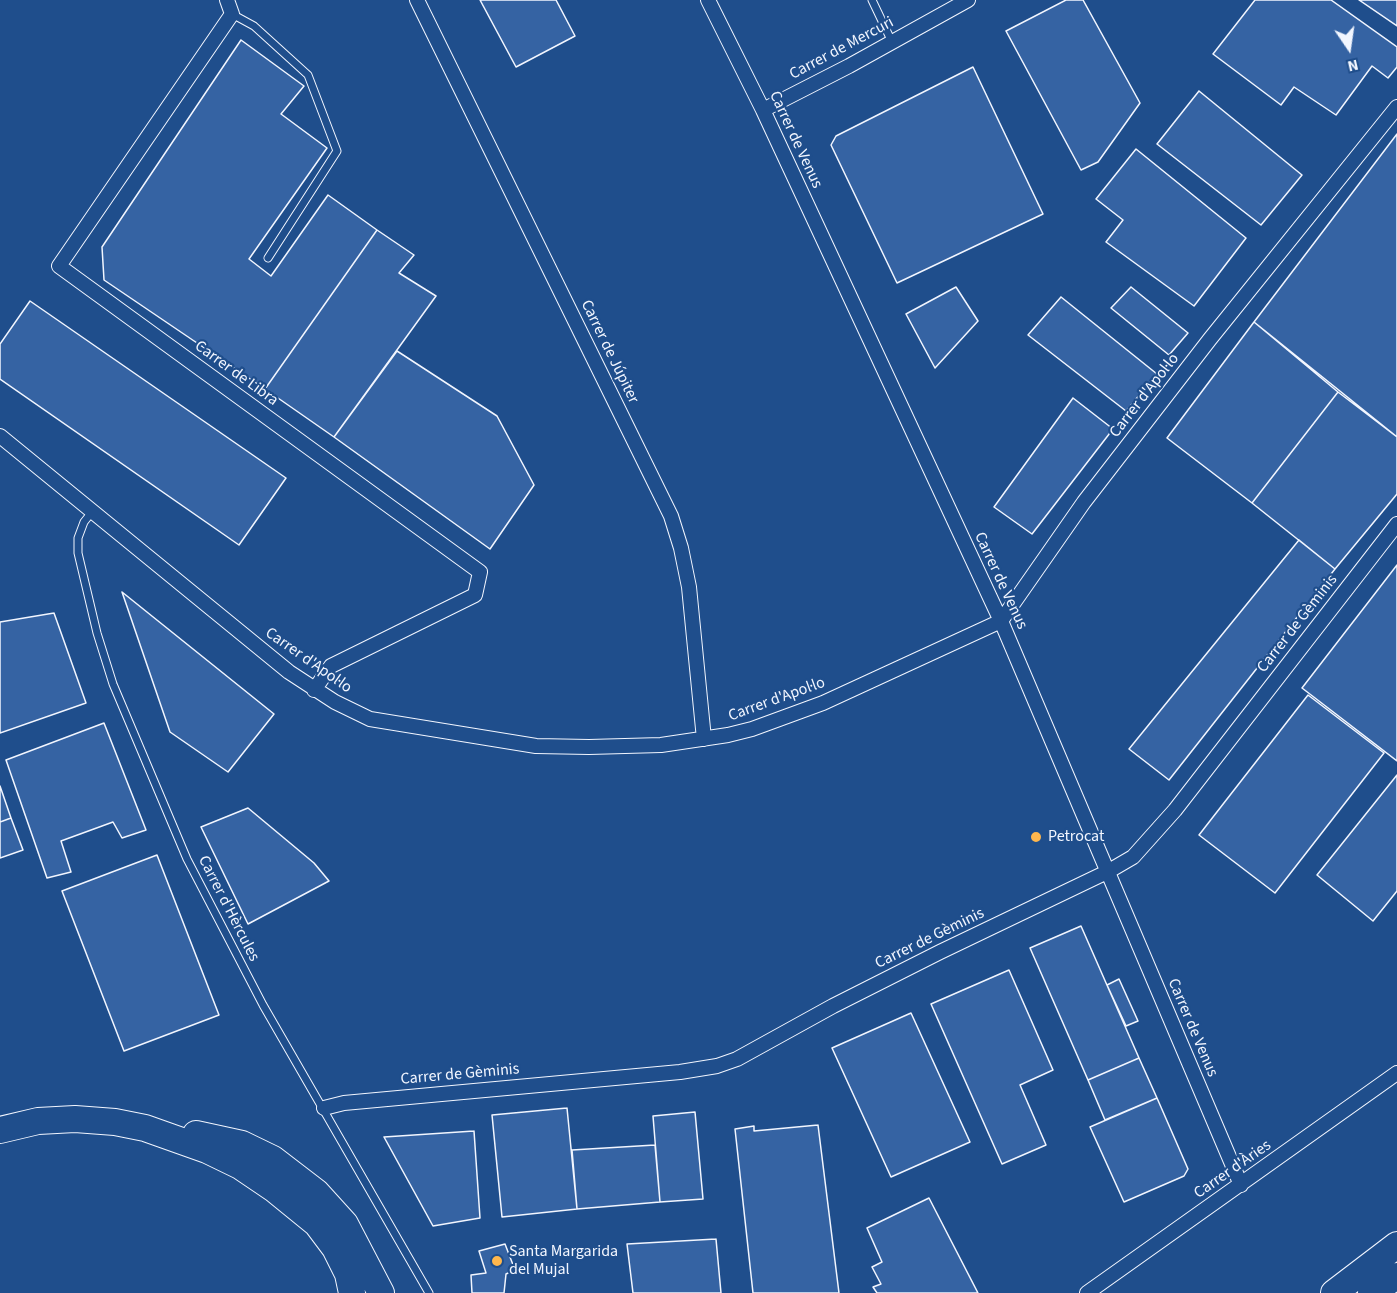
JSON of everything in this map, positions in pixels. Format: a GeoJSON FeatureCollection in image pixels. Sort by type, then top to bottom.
{"type":"FeatureCollection","features":[{"type":"Feature","properties":{"kind":"highway"},"geometry":{"type":"LineString","coordinates":[[0,1130],[38,1121],[75,1119],[178,1130],[242,1144],[273,1159],[316,1192],[345,1224],[381,1293]]}},
{"type":"Feature","properties":{"kind":"highway"},"geometry":{"type":"LineString","coordinates":[[145,1128],[207,1150],[240,1166],[298,1207],[317,1224],[335,1248],[348,1274],[352,1293]]}},
{"type":"Feature","properties":{"kind":"highway"},"geometry":{"type":"LineString","coordinates":[[1334,1293],[1397,1245]]}},
{"type":"Feature","properties":{"kind":"highway"},"geometry":{"type":"LineString","coordinates":[[1371,1293],[1397,1276]]}},
{"type":"Feature","properties":{"kind":"street"},"geometry":{"type":"LineString","coordinates":[[227,0],[232,14]]}},
{"type":"Feature","properties":{"kind":"street","name":"Carrer de Júpiter"},"geometry":{"type":"LineString","coordinates":[[417,0],[671,516],[689,586],[704,739]]}},
{"type":"Feature","properties":{"kind":"street","name":"Carrer de Venus"},"geometry":{"type":"LineString","coordinates":[[708,0],[763,110],[1001,621],[1241,1185]]}},
{"type":"Feature","properties":{"kind":"street","name":"Carrer de Mercuri"},"geometry":{"type":"LineString","coordinates":[[763,110],[968,0]]}},
{"type":"Feature","properties":{"kind":"street","name":"Carrer de Libra"},"geometry":{"type":"LineString","coordinates":[[232,14],[59,266],[480,572],[475,595],[331,666],[315,690]]}},
{"type":"Feature","properties":{"kind":"street","name":"Carrer d'Apol·lo"},"geometry":{"type":"LineString","coordinates":[[0,436],[289,672],[315,690],[370,719],[536,746],[633,747],[686,743],[752,729],[823,703],[1001,621],[1084,502],[1210,339],[1397,107]]}},
{"type":"Feature","properties":{"kind":"street","name":"Carrer de Gèminis"},"geometry":{"type":"LineString","coordinates":[[324,1108],[344,1103],[699,1070],[717,1066],[737,1059],[833,1006],[940,952],[1109,871],[1133,857],[1175,810],[1397,524]]}},
{"type":"Feature","properties":{"kind":"street","name":"Carrer d'Àries"},"geometry":{"type":"LineString","coordinates":[[1087,1293],[1397,1073]]}},
{"type":"Feature","properties":{"kind":"lane"},"geometry":{"type":"LineString","coordinates":[[872,0],[892,42]]}},
{"type":"Feature","properties":{"kind":"lane"},"geometry":{"type":"LineString","coordinates":[[232,14],[254,26],[308,75],[337,151],[268,258]]}},
{"type":"Feature","properties":{"kind":"lane","name":"Carrer d'Hèrcules"},"geometry":{"type":"LineString","coordinates":[[92,512],[84,522],[78,538],[78,553],[97,633],[113,684],[187,859],[263,1005],[429,1293]]}},
{"type":"Feature","properties":{"kind":"building"},"geometry":{"type":"Polygon","coordinates":[[[480,0],[556,0],[575,36],[516,67],[480,0]]]}},
{"type":"Feature","properties":{"kind":"building"},"geometry":{"type":"Polygon","coordinates":[[[1066,0],[1083,0],[1140,103],[1098,162],[1081,170],[1006,31],[1066,0]]]}},
{"type":"Feature","properties":{"kind":"building"},"geometry":{"type":"Polygon","coordinates":[[[1255,0],[1331,0],[1397,47],[1397,67],[1388,78],[1372,66],[1336,115],[1294,87],[1281,105],[1213,54],[1255,0]]]}},
{"type":"Feature","properties":{"kind":"building"},"geometry":{"type":"Polygon","coordinates":[[[1359,0],[1397,0],[1397,26],[1359,0]]]}},
{"type":"Feature","properties":{"kind":"building"},"geometry":{"type":"Polygon","coordinates":[[[241,40],[304,86],[281,114],[327,148],[249,259],[271,276],[328,195],[377,230],[265,389],[104,280],[102,247],[241,40]]]}},
{"type":"Feature","properties":{"kind":"building"},"geometry":{"type":"Polygon","coordinates":[[[973,67],[1043,214],[897,283],[831,145],[836,136],[973,67]]]}},
{"type":"Feature","properties":{"kind":"building"},"geometry":{"type":"Polygon","coordinates":[[[1199,91],[1302,175],[1261,225],[1157,144],[1199,91]]]}},
{"type":"Feature","properties":{"kind":"building"},"geometry":{"type":"Polygon","coordinates":[[[1397,134],[1397,437],[1254,322],[1397,134]]]}},
{"type":"Feature","properties":{"kind":"building"},"geometry":{"type":"Polygon","coordinates":[[[1136,149],[1246,238],[1194,306],[1106,242],[1123,220],[1096,199],[1136,149]]]}},
{"type":"Feature","properties":{"kind":"building"},"geometry":{"type":"Polygon","coordinates":[[[377,230],[414,255],[399,273],[436,296],[334,437],[265,389],[377,230]]]}},
{"type":"Feature","properties":{"kind":"building"},"geometry":{"type":"Polygon","coordinates":[[[956,287],[978,321],[935,368],[906,314],[956,287]]]}},
{"type":"Feature","properties":{"kind":"building"},"geometry":{"type":"Polygon","coordinates":[[[1131,287],[1188,333],[1169,355],[1111,308],[1131,287]]]}},
{"type":"Feature","properties":{"kind":"building"},"geometry":{"type":"Polygon","coordinates":[[[1061,297],[1157,374],[1126,411],[1028,335],[1061,297]]]}},
{"type":"Feature","properties":{"kind":"building"},"geometry":{"type":"Polygon","coordinates":[[[30,301],[286,478],[239,545],[0,379],[0,344],[30,301]]]}},
{"type":"Feature","properties":{"kind":"building"},"geometry":{"type":"Polygon","coordinates":[[[1254,322],[1338,392],[1252,503],[1167,438],[1254,322]]]}},
{"type":"Feature","properties":{"kind":"building"},"geometry":{"type":"Polygon","coordinates":[[[397,351],[497,416],[534,485],[490,549],[334,437],[397,351]]]}},
{"type":"Feature","properties":{"kind":"building"},"geometry":{"type":"Polygon","coordinates":[[[1338,392],[1397,437],[1397,494],[1335,569],[1252,503],[1338,392]]]}},
{"type":"Feature","properties":{"kind":"building"},"geometry":{"type":"Polygon","coordinates":[[[1073,398],[1113,429],[1032,534],[994,507],[1073,398]]]}},
{"type":"Feature","properties":{"kind":"building"},"geometry":{"type":"Polygon","coordinates":[[[1299,540],[1335,569],[1169,780],[1129,749],[1299,540]]]}},
{"type":"Feature","properties":{"kind":"building"},"geometry":{"type":"Polygon","coordinates":[[[1397,565],[1397,761],[1302,688],[1397,565]]]}},
{"type":"Feature","properties":{"kind":"building"},"geometry":{"type":"Polygon","coordinates":[[[122,592],[274,714],[228,772],[170,732],[122,592]]]}},
{"type":"Feature","properties":{"kind":"building"},"geometry":{"type":"Polygon","coordinates":[[[54,613],[86,703],[0,733],[0,622],[54,613]]]}},
{"type":"Feature","properties":{"kind":"building"},"geometry":{"type":"Polygon","coordinates":[[[1308,695],[1384,753],[1275,893],[1199,835],[1308,695]]]}},
{"type":"Feature","properties":{"kind":"building"},"geometry":{"type":"Polygon","coordinates":[[[104,723],[146,830],[122,838],[113,822],[61,841],[71,872],[47,878],[6,760],[104,723]]]}},
{"type":"Feature","properties":{"kind":"building"},"geometry":{"type":"Polygon","coordinates":[[[1397,775],[1397,891],[1373,921],[1317,875],[1397,775]]]}},
{"type":"Feature","properties":{"kind":"building"},"geometry":{"type":"Polygon","coordinates":[[[0,786],[11,818],[0,822],[0,786]]]}},
{"type":"Feature","properties":{"kind":"building"},"geometry":{"type":"Polygon","coordinates":[[[248,808],[314,863],[329,881],[248,924],[201,827],[248,808]]]}},
{"type":"Feature","properties":{"kind":"building"},"geometry":{"type":"Polygon","coordinates":[[[11,818],[23,850],[0,858],[0,822],[11,818]]]}},
{"type":"Feature","properties":{"kind":"building"},"geometry":{"type":"Polygon","coordinates":[[[157,855],[219,1015],[124,1051],[62,891],[157,855]]]}},
{"type":"Feature","properties":{"kind":"building"},"geometry":{"type":"Polygon","coordinates":[[[1081,926],[1139,1058],[1088,1080],[1030,948],[1081,926]]]}},
{"type":"Feature","properties":{"kind":"building"},"geometry":{"type":"Polygon","coordinates":[[[1009,970],[1053,1070],[1020,1085],[1046,1145],[1002,1164],[931,1004],[1009,970]]]}},
{"type":"Feature","properties":{"kind":"building"},"geometry":{"type":"Polygon","coordinates":[[[1119,979],[1138,1021],[1126,1026],[1107,985],[1119,979]]]}},
{"type":"Feature","properties":{"kind":"building"},"geometry":{"type":"Polygon","coordinates":[[[911,1013],[970,1142],[891,1177],[832,1048],[911,1013]]]}},
{"type":"Feature","properties":{"kind":"building"},"geometry":{"type":"Polygon","coordinates":[[[1139,1058],[1157,1098],[1105,1120],[1088,1080],[1139,1058]]]}},
{"type":"Feature","properties":{"kind":"building"},"geometry":{"type":"Polygon","coordinates":[[[1157,1098],[1188,1169],[1184,1176],[1124,1202],[1090,1127],[1157,1098]]]}},
{"type":"Feature","properties":{"kind":"building"},"geometry":{"type":"Polygon","coordinates":[[[567,1108],[577,1209],[502,1217],[492,1115],[567,1108]]]}},
{"type":"Feature","properties":{"kind":"building"},"geometry":{"type":"Polygon","coordinates":[[[695,1112],[703,1199],[660,1202],[653,1116],[695,1112]]]}},
{"type":"Feature","properties":{"kind":"building"},"geometry":{"type":"Polygon","coordinates":[[[818,1125],[839,1293],[753,1293],[735,1129],[754,1126],[754,1131],[818,1125]]]}},
{"type":"Feature","properties":{"kind":"building"},"geometry":{"type":"Polygon","coordinates":[[[474,1131],[480,1218],[433,1226],[384,1137],[474,1131]]]}},
{"type":"Feature","properties":{"kind":"building"},"geometry":{"type":"Polygon","coordinates":[[[655,1145],[660,1202],[577,1209],[572,1150],[655,1145]]]}},
{"type":"Feature","properties":{"kind":"building"},"geometry":{"type":"Polygon","coordinates":[[[929,1198],[978,1293],[877,1293],[873,1287],[881,1284],[872,1267],[882,1262],[867,1228],[929,1198]]]}},
{"type":"Feature","properties":{"kind":"building"},"geometry":{"type":"Polygon","coordinates":[[[716,1239],[721,1293],[633,1293],[627,1244],[716,1239]]]}},
{"type":"Feature","properties":{"kind":"building","name":"Santa Margarida del Mujal"},"geometry":{"type":"Polygon","coordinates":[[[505,1244],[515,1270],[506,1274],[504,1293],[472,1293],[471,1275],[486,1273],[479,1251],[505,1244]]]}},
{"type":"Feature","properties":{"kind":"place","name":"Petrocat"},"geometry":{"type":"Point","coordinates":[1036,837]}},
{"type":"Feature","properties":{"kind":"place","name":"Santa Margarida del Mujal"},"geometry":{"type":"Point","coordinates":[497,1261]}}]}
